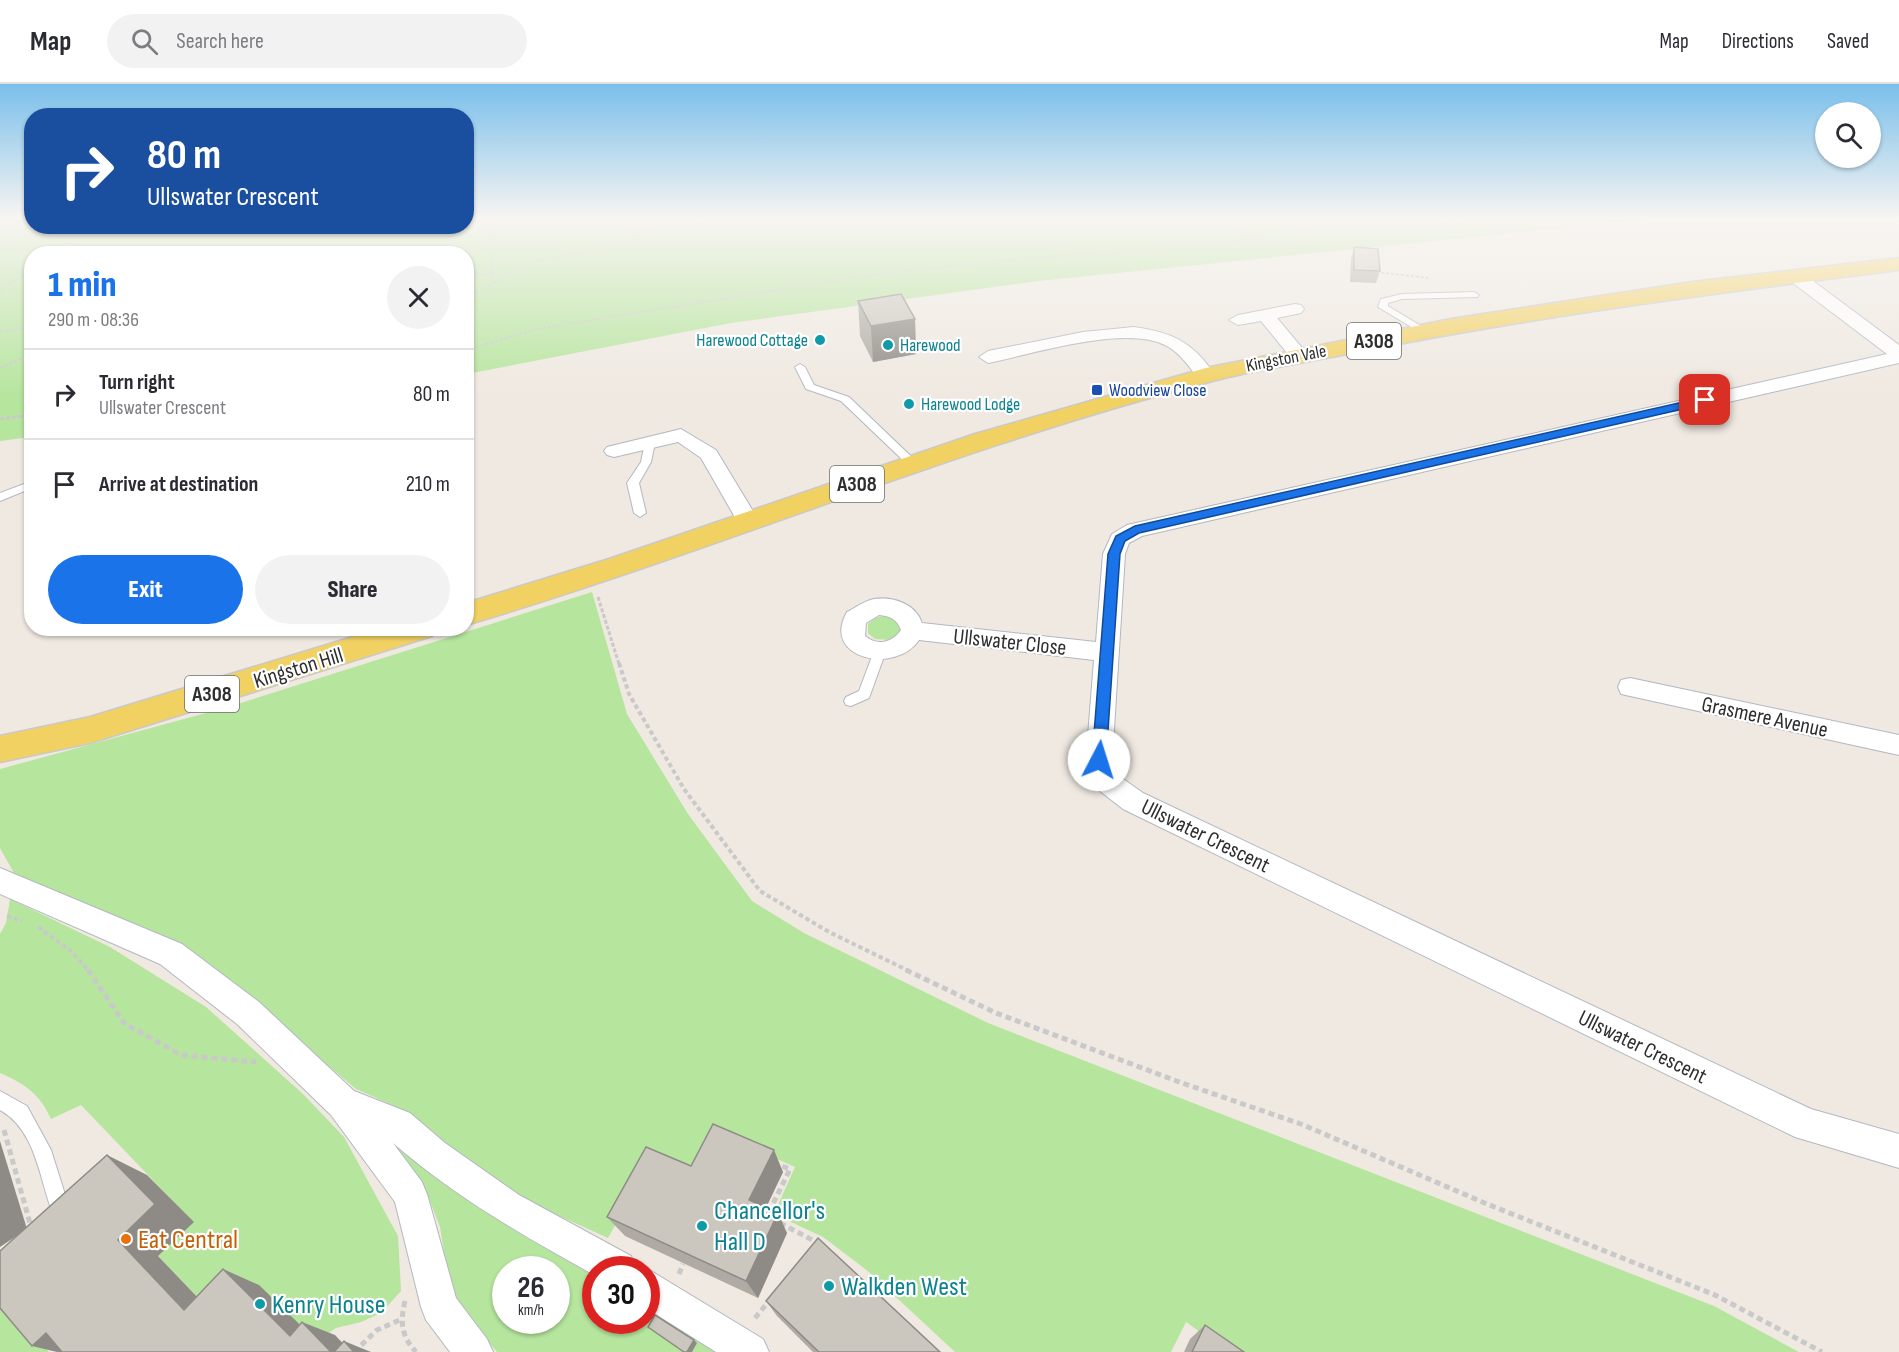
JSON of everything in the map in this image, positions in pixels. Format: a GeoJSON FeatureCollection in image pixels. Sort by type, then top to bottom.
{"type":"FeatureCollection","features":[{"type":"Feature","properties":{"kind":"main road","name":"Kingston Vale"},"geometry":{"type":"LineString","coordinates":[[738,525],[1066,414],[1206,375],[1423,331],[1681,290],[1785,277]]}},
{"type":"Feature","properties":{"kind":"main road","name":"A308"},"geometry":{"type":"LineString","coordinates":[[474,611],[738,525]]}},
{"type":"Feature","properties":{"kind":"main road","name":"Kingston Hill"},"geometry":{"type":"LineString","coordinates":[[0,749],[90,730],[395,636]]}},
{"type":"Feature","properties":{"kind":"street"},"geometry":{"type":"LineString","coordinates":[[1797,277],[1899,355]]}},
{"type":"Feature","properties":{"kind":"street"},"geometry":{"type":"LineString","coordinates":[[1238,320],[1295,309]]}},
{"type":"Feature","properties":{"kind":"street"},"geometry":{"type":"LineString","coordinates":[[1265,315],[1299,355]]}},
{"type":"Feature","properties":{"kind":"street"},"geometry":{"type":"LineString","coordinates":[[988,357],[1094,337],[1131,332],[1147,333],[1175,343],[1206,375]]}},
{"type":"Feature","properties":{"kind":"street","name":"Ullswater Crescent"},"geometry":{"type":"LineString","coordinates":[[1899,355],[1135,530],[1120,539],[1114,554],[1099,760],[1109,783],[1134,801],[1807,1125],[1899,1151]]}},
{"type":"Feature","properties":{"kind":"street"},"geometry":{"type":"LineString","coordinates":[[614,451],[681,435],[709,454],[738,525]]}},
{"type":"Feature","properties":{"kind":"street"},"geometry":{"type":"LineString","coordinates":[[886,607],[903,612],[909,618],[913,631],[903,645],[880,651],[861,646],[851,633],[855,618],[866,610],[886,607]]}},
{"type":"Feature","properties":{"kind":"street","name":"Ullswater Close"},"geometry":{"type":"LineString","coordinates":[[913,631],[1107,652]]}},
{"type":"Feature","properties":{"kind":"street","name":"Grasmere Avenue"},"geometry":{"type":"LineString","coordinates":[[1630,687],[1899,745]]}},
{"type":"Feature","properties":{"kind":"street"},"geometry":{"type":"LineString","coordinates":[[0,882],[171,954],[248,1013],[342,1102],[410,1194],[430,1264],[439,1307],[474,1352]]}},
{"type":"Feature","properties":{"kind":"street"},"geometry":{"type":"LineString","coordinates":[[342,1102],[398,1125],[434,1155],[507,1207],[595,1256]]}},
{"type":"Feature","properties":{"kind":"street"},"geometry":{"type":"LineString","coordinates":[[660,1295],[743,1347]]}},
{"type":"Feature","properties":{"kind":"lane"},"geometry":{"type":"LineString","coordinates":[[1423,331],[1383,307],[1384,301],[1393,296],[1453,298],[1473,295]]}},
{"type":"Feature","properties":{"kind":"lane"},"geometry":{"type":"LineString","coordinates":[[801,367],[810,387],[845,399],[914,465]]}},
{"type":"Feature","properties":{"kind":"lane"},"geometry":{"type":"LineString","coordinates":[[640,513],[633,483],[646,462],[650,442]]}},
{"type":"Feature","properties":{"kind":"lane"},"geometry":{"type":"LineString","coordinates":[[0,497],[24,487]]}},
{"type":"Feature","properties":{"kind":"lane"},"geometry":{"type":"LineString","coordinates":[[851,700],[864,694],[880,651]]}},
{"type":"Feature","properties":{"kind":"lane"},"geometry":{"type":"LineString","coordinates":[[0,1100],[21,1112],[45,1156],[60,1208]]}},
{"type":"Feature","properties":{"kind":"path"},"geometry":{"type":"LineString","coordinates":[[0,290],[21,277]]}},
{"type":"Feature","properties":{"kind":"path"},"geometry":{"type":"LineString","coordinates":[[493,277],[493,283]]}},
{"type":"Feature","properties":{"kind":"path"},"geometry":{"type":"LineString","coordinates":[[474,294],[504,277]]}},
{"type":"Feature","properties":{"kind":"path"},"geometry":{"type":"LineString","coordinates":[[474,349],[537,329],[858,277]]}},
{"type":"Feature","properties":{"kind":"path"},"geometry":{"type":"LineString","coordinates":[[0,332],[24,328]]}},
{"type":"Feature","properties":{"kind":"path"},"geometry":{"type":"LineString","coordinates":[[0,368],[24,358]]}},
{"type":"Feature","properties":{"kind":"path"},"geometry":{"type":"LineString","coordinates":[[0,420],[24,416]]}},
{"type":"Feature","properties":{"kind":"path"},"geometry":{"type":"LineString","coordinates":[[595,586],[629,694],[684,789],[760,891],[829,932],[996,1013],[1182,1083],[1301,1124],[1498,1208],[1715,1295],[1822,1352]]}},
{"type":"Feature","properties":{"kind":"path"},"geometry":{"type":"LineString","coordinates":[[7,916],[37,927],[71,951],[91,973],[124,1023],[155,1043],[181,1055],[268,1065]]}},
{"type":"Feature","properties":{"kind":"path"},"geometry":{"type":"LineString","coordinates":[[3,1126],[32,1232]]}},
{"type":"Feature","properties":{"kind":"path"},"geometry":{"type":"LineString","coordinates":[[771,1161],[790,1170],[767,1216],[824,1247]]}},
{"type":"Feature","properties":{"kind":"path"},"geometry":{"type":"LineString","coordinates":[[810,1252],[818,1243]]}},
{"type":"Feature","properties":{"kind":"path"},"geometry":{"type":"LineString","coordinates":[[408,1290],[402,1319],[405,1341],[416,1352]]}},
{"type":"Feature","properties":{"kind":"path"},"geometry":{"type":"LineString","coordinates":[[743,1347],[773,1297]]}},
{"type":"Feature","properties":{"kind":"path"},"geometry":{"type":"LineString","coordinates":[[354,1352],[377,1330],[402,1319]]}},
{"type":"Feature","properties":{"kind":"green space"},"geometry":{"type":"Polygon","coordinates":[[[0,277],[24,277],[24,438],[0,441],[0,277]]]}},
{"type":"Feature","properties":{"kind":"green space"},"geometry":{"type":"Polygon","coordinates":[[[474,277],[1076,277],[1038,281],[731,323],[474,373],[474,277]]]}},
{"type":"Feature","properties":{"kind":"green space"},"geometry":{"type":"Polygon","coordinates":[[[592,592],[627,714],[688,814],[752,901],[804,933],[988,1023],[1714,1306],[1799,1352],[1228,1352],[1186,1322],[1171,1352],[955,1352],[869,1272],[823,1237],[774,1214],[795,1167],[724,1135],[702,1175],[654,1155],[608,1238],[522,1199],[449,1148],[406,1111],[356,1089],[257,1006],[15,875],[0,848],[0,769],[228,707],[453,636],[474,636],[474,629],[592,592]]]}},
{"type":"Feature","properties":{"kind":"green space"},"geometry":{"type":"Polygon","coordinates":[[[887,615],[897,619],[902,630],[892,640],[875,639],[868,633],[868,624],[875,618],[887,615]]]}},
{"type":"Feature","properties":{"kind":"green space"},"geometry":{"type":"Polygon","coordinates":[[[10,899],[110,947],[206,1007],[303,1094],[344,1137],[398,1236],[401,1291],[381,1313],[361,1322],[336,1328],[317,1341],[223,1324],[158,1256],[193,1222],[81,1105],[51,1119],[41,1102],[30,1090],[0,1073],[0,934],[6,923],[10,899]]]}},
{"type":"Feature","properties":{"kind":"green space"},"geometry":{"type":"Polygon","coordinates":[[[395,1146],[570,1256],[492,1256],[492,1334],[570,1334],[570,1256],[582,1264],[582,1334],[660,1334],[660,1309],[726,1352],[497,1352],[456,1303],[447,1271],[440,1227],[428,1196],[395,1146]]]}},
{"type":"Feature","properties":{"kind":"green space"},"geometry":{"type":"Polygon","coordinates":[[[0,1293],[49,1352],[0,1352],[0,1293]]]}},
{"type":"Feature","properties":{"kind":"building"},"geometry":{"type":"Polygon","coordinates":[[[901,294],[915,319],[871,326],[858,301],[901,294]]]}},
{"type":"Feature","properties":{"kind":"building","name":"Chancellor's Hall D"},"geometry":{"type":"Polygon","coordinates":[[[713,1124],[774,1150],[749,1200],[778,1213],[746,1281],[607,1217],[646,1147],[691,1166],[713,1124]]]}},
{"type":"Feature","properties":{"kind":"building","name":"Eat Central"},"geometry":{"type":"Polygon","coordinates":[[[107,1155],[155,1204],[118,1240],[184,1310],[223,1269],[290,1336],[302,1322],[331,1352],[62,1352],[46,1333],[32,1346],[0,1308],[0,1251],[107,1155]]]}},
{"type":"Feature","properties":{"kind":"building","name":"Walkden West"},"geometry":{"type":"Polygon","coordinates":[[[818,1238],[940,1352],[819,1352],[766,1301],[818,1238]]]}},
{"type":"Feature","properties":{"kind":"building"},"geometry":{"type":"Polygon","coordinates":[[[660,1318],[694,1340],[687,1352],[658,1334],[660,1334],[660,1318]]]}},
{"type":"Feature","properties":{"kind":"building"},"geometry":{"type":"Polygon","coordinates":[[[1205,1325],[1244,1352],[1192,1352],[1205,1325]]]}},
{"type":"Feature","properties":{"kind":"building"},"geometry":{"type":"Polygon","coordinates":[[[344,1341],[354,1352],[334,1352],[344,1341]]]}},
{"type":"Feature","properties":{"kind":"place","name":"Harewood Cottage"},"geometry":{"type":"Point","coordinates":[820,340]}},
{"type":"Feature","properties":{"kind":"place","name":"Harewood"},"geometry":{"type":"Point","coordinates":[888,345]}},
{"type":"Feature","properties":{"kind":"place","name":"Woodview Close"},"geometry":{"type":"Point","coordinates":[1097,390]}},
{"type":"Feature","properties":{"kind":"place","name":"Harewood Lodge"},"geometry":{"type":"Point","coordinates":[909,404]}},
{"type":"Feature","properties":{"kind":"place","name":"Chancellor's Hall D"},"geometry":{"type":"Point","coordinates":[702,1226]}},
{"type":"Feature","properties":{"kind":"place","name":"Eat Central"},"geometry":{"type":"Point","coordinates":[126,1239]}},
{"type":"Feature","properties":{"kind":"place","name":"Walkden West"},"geometry":{"type":"Point","coordinates":[829,1286]}},
{"type":"Feature","properties":{"kind":"place","name":"Kenry House"},"geometry":{"type":"Point","coordinates":[260,1304]}},
{"type":"Feature","properties":{"kind":"route"},"geometry":{"type":"LineString","coordinates":[[1099,760],[1114,554],[1120,539],[1135,530],[1705,400]]}}]}
